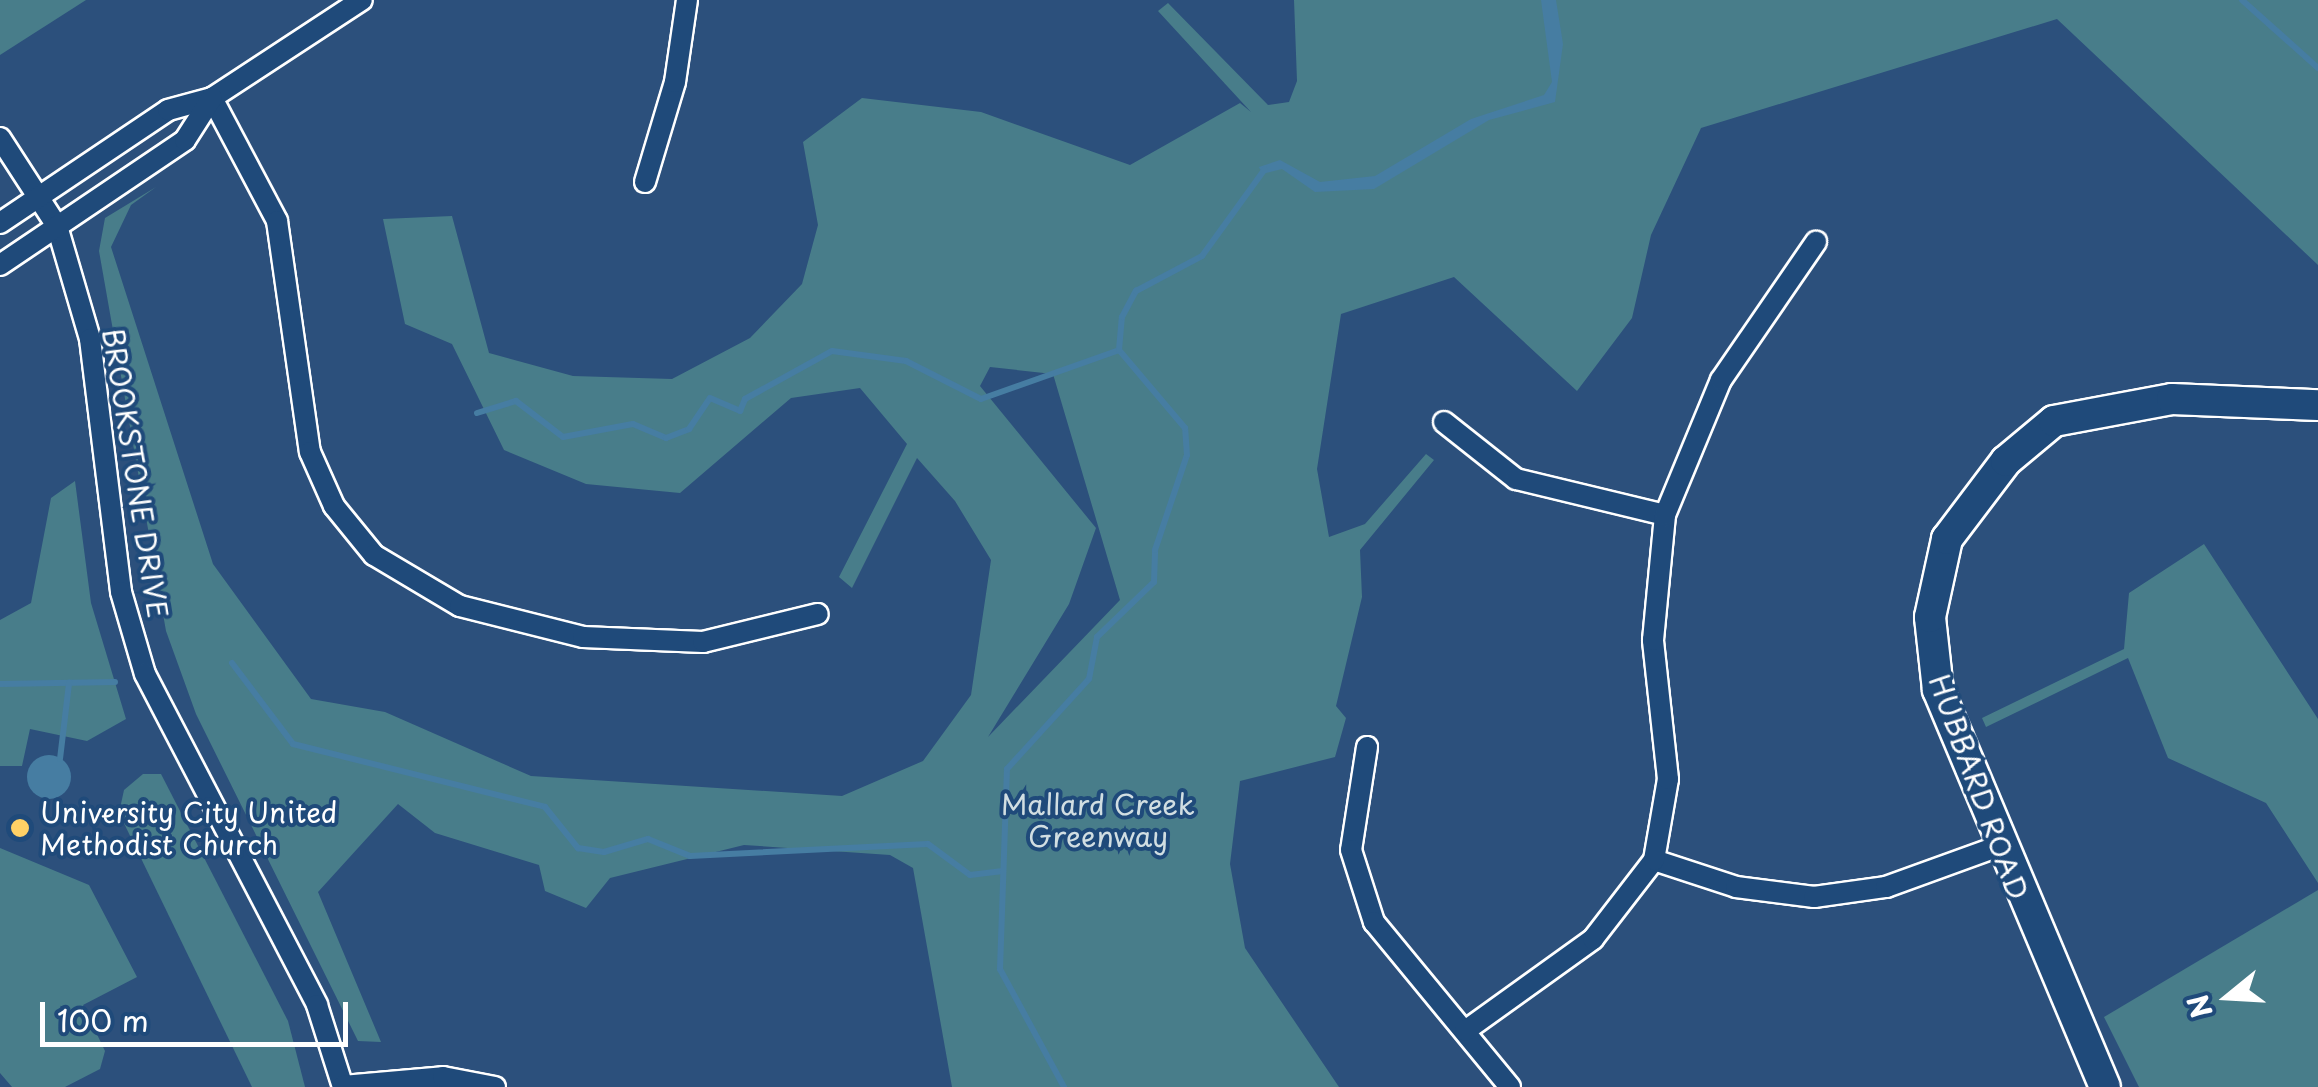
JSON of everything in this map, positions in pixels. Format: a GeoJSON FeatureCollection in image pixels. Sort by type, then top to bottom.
{"type":"FeatureCollection","features":[{"type":"Feature","properties":{"kind":"main road","name":"HUBBARD ROAD"},"geometry":{"type":"LineString","coordinates":[[2105,1087],[1999,846],[1931,654],[1947,540],[1980,489],[2030,437],[2096,406],[2318,404]]}},
{"type":"Feature","properties":{"kind":"street"},"geometry":{"type":"LineString","coordinates":[[0,223],[168,110],[212,98],[362,0]]}},
{"type":"Feature","properties":{"kind":"street"},"geometry":{"type":"LineString","coordinates":[[645,182],[687,0]]}},
{"type":"Feature","properties":{"kind":"street"},"geometry":{"type":"LineString","coordinates":[[0,265],[184,140],[212,98]]}},
{"type":"Feature","properties":{"kind":"street"},"geometry":{"type":"LineString","coordinates":[[212,98],[277,221],[310,452],[334,506],[374,555],[460,606],[583,637],[703,642],[818,614]]}},
{"type":"Feature","properties":{"kind":"street","name":"BROOKSTONE DRIVE"},"geometry":{"type":"LineString","coordinates":[[0,138],[58,226],[90,339],[121,592],[144,674],[316,1004],[343,1086]]}},
{"type":"Feature","properties":{"kind":"street"},"geometry":{"type":"LineString","coordinates":[[1466,1031],[1594,939],[1654,860],[1668,779],[1654,640],[1665,515],[1721,380],[1816,242]]}},
{"type":"Feature","properties":{"kind":"street"},"geometry":{"type":"LineString","coordinates":[[1444,422],[1516,479],[1665,515]]}},
{"type":"Feature","properties":{"kind":"street"},"geometry":{"type":"LineString","coordinates":[[1368,747],[1351,850],[1357,879],[1374,922],[1510,1087]]}},
{"type":"Feature","properties":{"kind":"street"},"geometry":{"type":"LineString","coordinates":[[1654,860],[1736,887],[1814,896],[1886,887],[1999,846]]}},
{"type":"Feature","properties":{"kind":"street"},"geometry":{"type":"LineString","coordinates":[[343,1086],[443,1077],[495,1087]]}},
{"type":"Feature","properties":{"kind":"green space"},"geometry":{"type":"Polygon","coordinates":[[[0,0],[86,0],[0,55],[0,0]]]}},
{"type":"Feature","properties":{"kind":"green space","name":"Mallard Creek Greenway"},"geometry":{"type":"Polygon","coordinates":[[[1294,0],[2318,0],[2318,265],[2057,19],[1701,128],[1651,235],[1632,318],[1577,391],[1454,277],[1341,314],[1317,469],[1329,537],[1365,524],[1426,454],[1434,460],[1360,550],[1362,597],[1336,706],[1346,718],[1335,757],[1240,781],[1230,864],[1245,948],[1339,1087],[952,1087],[913,868],[890,855],[744,845],[610,878],[586,908],[545,891],[539,865],[435,833],[398,804],[318,892],[381,1042],[358,1041],[196,714],[166,631],[99,251],[105,218],[156,187],[131,205],[111,247],[213,564],[311,699],[385,712],[531,776],[842,796],[923,761],[971,695],[991,560],[955,501],[917,458],[852,588],[839,577],[907,444],[860,388],[791,398],[680,493],[586,484],[504,450],[452,344],[405,324],[383,219],[452,216],[489,353],[573,376],[672,379],[750,338],[802,284],[818,225],[803,142],[862,98],[981,112],[1130,165],[1240,103],[1251,112],[1158,11],[1168,3],[1268,105],[1289,102],[1297,81],[1294,0]],[[990,367],[980,386],[1096,528],[1069,604],[988,737],[1120,600],[1053,374],[990,367]]]}},
{"type":"Feature","properties":{"kind":"green space"},"geometry":{"type":"Polygon","coordinates":[[[75,481],[91,603],[126,719],[87,741],[30,729],[22,766],[0,766],[0,620],[31,603],[51,498],[75,481]]]}},
{"type":"Feature","properties":{"kind":"green space"},"geometry":{"type":"Polygon","coordinates":[[[2204,544],[2318,719],[2318,883],[2266,803],[2168,758],[2128,658],[1986,727],[1982,718],[2124,649],[2129,593],[2204,544]]]}},
{"type":"Feature","properties":{"kind":"green space"},"geometry":{"type":"Polygon","coordinates":[[[143,774],[161,774],[288,1021],[305,1087],[252,1087],[119,813],[124,790],[143,774]]]}},
{"type":"Feature","properties":{"kind":"green space"},"geometry":{"type":"Polygon","coordinates":[[[0,848],[89,885],[137,977],[83,1005],[105,1051],[100,1069],[65,1087],[12,1087],[0,1073],[0,848]]]}},
{"type":"Feature","properties":{"kind":"green space"},"geometry":{"type":"Polygon","coordinates":[[[2318,890],[2318,1087],[2139,1087],[2104,1017],[2318,890]]]}},
{"type":"Feature","properties":{"kind":"water"},"geometry":{"type":"Polygon","coordinates":[[[1541,0],[1556,0],[1563,44],[1555,102],[1489,120],[1374,189],[1315,192],[1282,169],[1262,174],[1259,167],[1280,160],[1320,182],[1375,176],[1471,119],[1544,95],[1552,82],[1541,0]]]}},
{"type":"Feature","properties":{"kind":"water"},"geometry":{"type":"Polygon","coordinates":[[[49,755],[65,761],[71,777],[65,793],[49,799],[33,793],[27,777],[33,761],[49,755]]]}},
{"type":"Feature","properties":{"kind":"waterway"},"geometry":{"type":"LineString","coordinates":[[2242,0],[2318,68]]}},
{"type":"Feature","properties":{"kind":"waterway"},"geometry":{"type":"LineString","coordinates":[[1064,1087],[1000,969],[1007,769],[1089,679],[1097,637],[1154,582],[1155,550],[1187,455],[1185,428],[1119,350],[1122,317],[1136,291],[1202,256],[1265,169]]}},
{"type":"Feature","properties":{"kind":"waterway"},"geometry":{"type":"LineString","coordinates":[[477,413],[516,401],[563,437],[633,424],[666,438],[689,429],[710,398],[740,411],[745,399],[832,351],[906,361],[981,399],[1119,350]]}},
{"type":"Feature","properties":{"kind":"waterway"},"geometry":{"type":"LineString","coordinates":[[232,663],[293,744],[545,807],[578,848],[604,852],[648,839],[690,856],[928,844],[970,875],[1001,871]]}},
{"type":"Feature","properties":{"kind":"waterway"},"geometry":{"type":"LineString","coordinates":[[0,684],[115,682]]}},
{"type":"Feature","properties":{"kind":"waterway"},"geometry":{"type":"LineString","coordinates":[[60,759],[69,683]]}},
{"type":"Feature","properties":{"kind":"place","name":"University City United Methodist Church"},"geometry":{"type":"Point","coordinates":[20,828]}}]}
